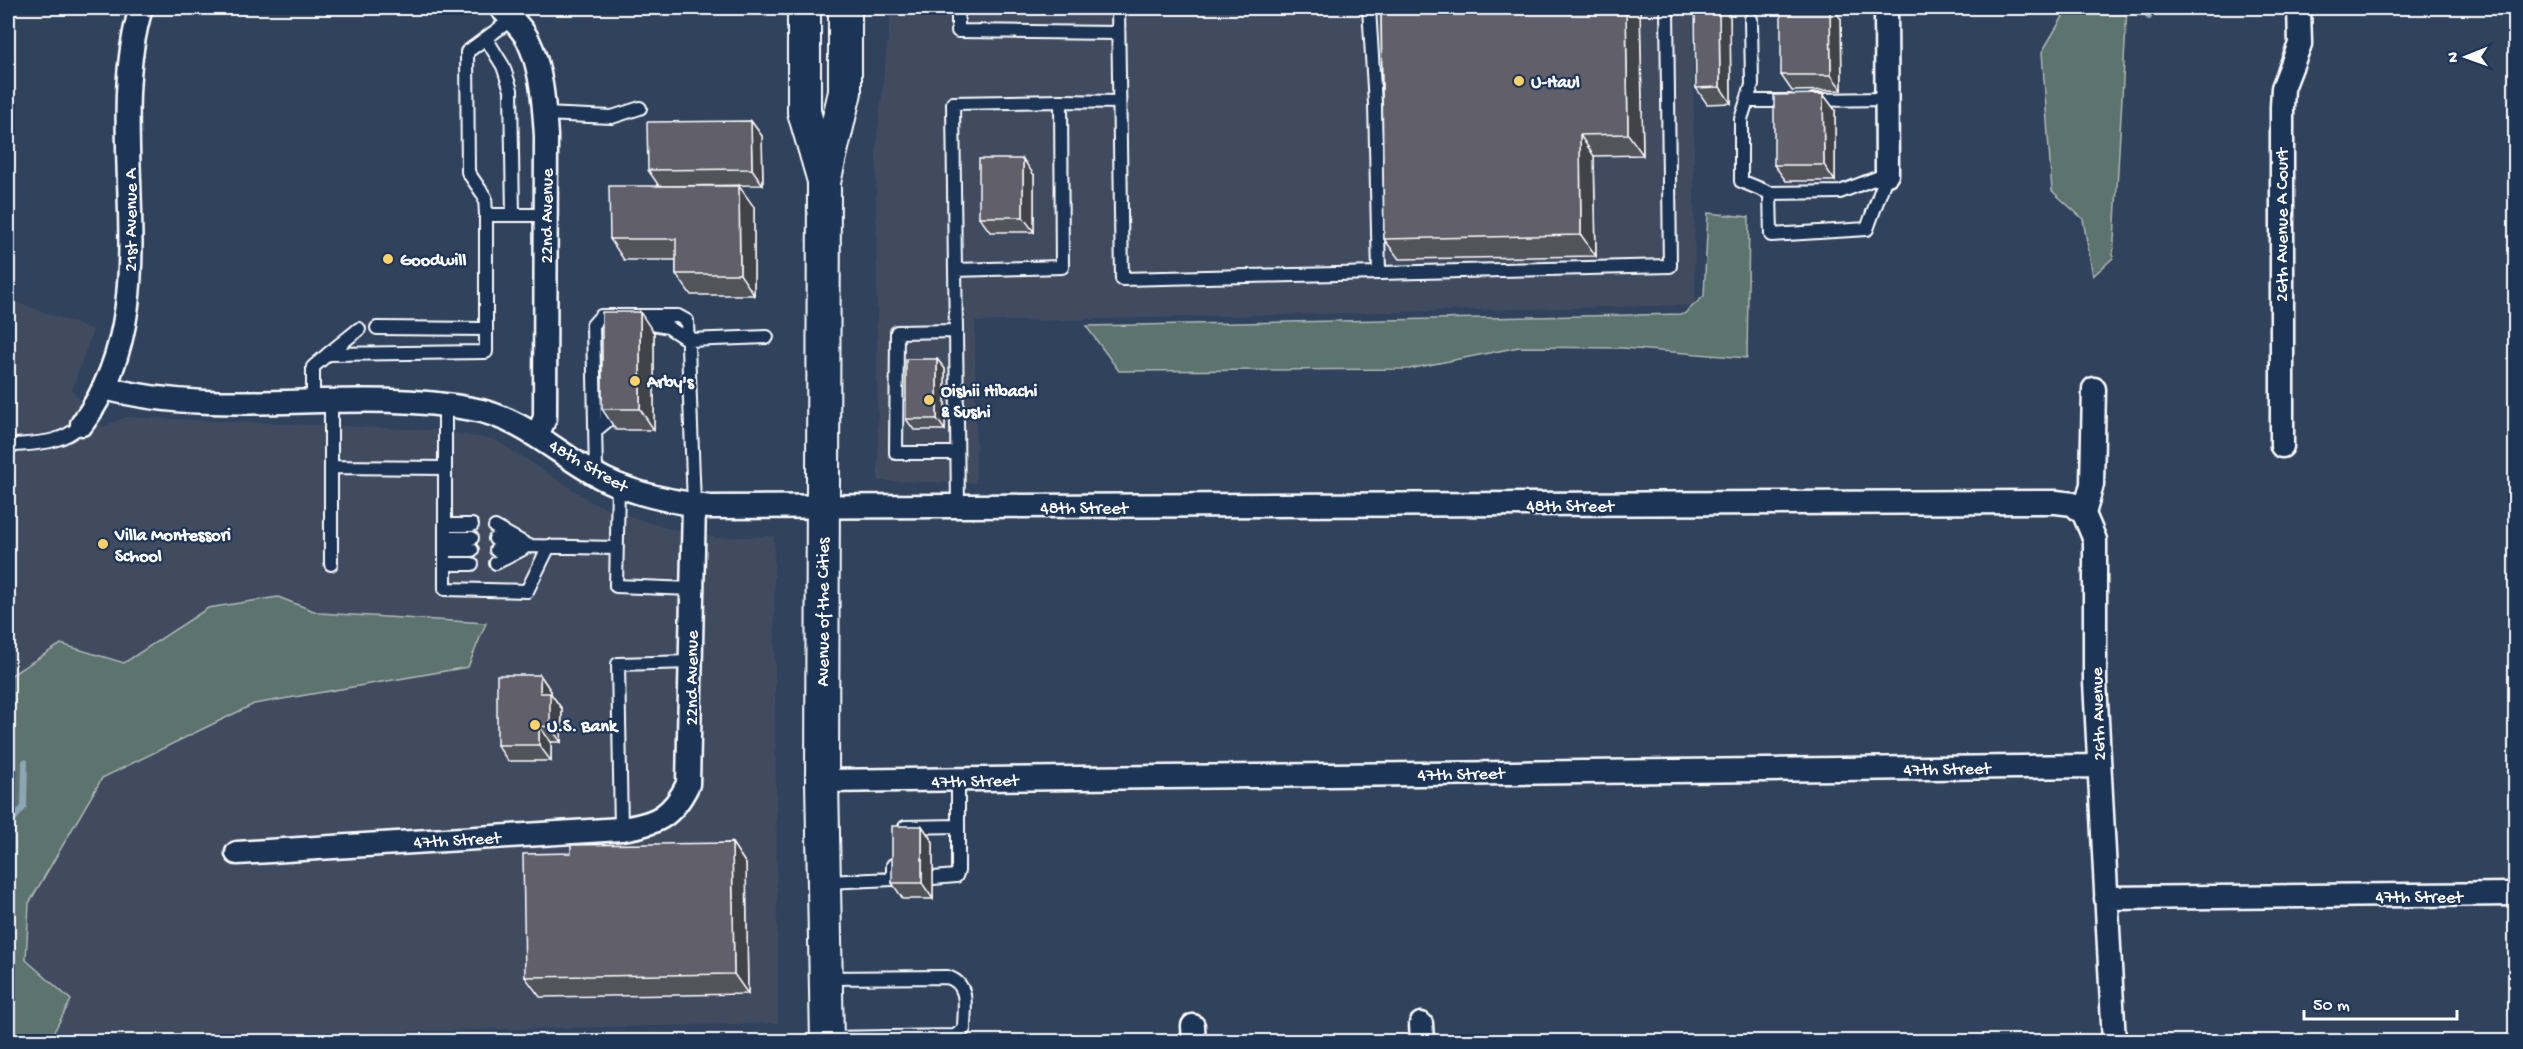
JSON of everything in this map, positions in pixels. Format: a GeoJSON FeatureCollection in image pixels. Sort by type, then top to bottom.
{"type":"FeatureCollection","features":[{"type":"Feature","properties":{"kind":"main road","name":"Avenue of the Cities"},"geometry":{"type":"LineString","coordinates":[[804,8],[804,112],[824,182]]}},
{"type":"Feature","properties":{"kind":"main road","name":"Avenue of the Cities"},"geometry":{"type":"LineString","coordinates":[[827,1040],[822,781],[824,182],[844,92],[845,8]]}},
{"type":"Feature","properties":{"kind":"main road"},"geometry":{"type":"LineString","coordinates":[[844,92],[855,8]]}},
{"type":"Feature","properties":{"kind":"street","name":"21st Avenue A"},"geometry":{"type":"LineString","coordinates":[[82,424],[105,388],[121,338],[130,281],[130,53],[141,8]]}},
{"type":"Feature","properties":{"kind":"street"},"geometry":{"type":"LineString","coordinates":[[1886,8],[1887,174]]}},
{"type":"Feature","properties":{"kind":"street","name":"26th Avenue A Court"},"geometry":{"type":"LineString","coordinates":[[2282,446],[2282,107],[2283,88],[2300,44],[2299,8]]}},
{"type":"Feature","properties":{"kind":"street","name":"22nd Avenue"},"geometry":{"type":"LineString","coordinates":[[506,13],[528,40],[539,77],[544,114],[546,215],[544,418],[537,435]]}},
{"type":"Feature","properties":{"kind":"street","name":"48th Street"},"geometry":{"type":"LineString","coordinates":[[105,388],[179,402],[431,402],[495,415],[519,424],[596,474],[646,496],[737,508],[2056,502],[2073,504],[2084,514]]}},
{"type":"Feature","properties":{"kind":"street"},"geometry":{"type":"LineString","coordinates":[[2084,514],[2092,484],[2094,388]]}},
{"type":"Feature","properties":{"kind":"street","name":"22nd Avenue"},"geometry":{"type":"LineString","coordinates":[[671,810],[681,799],[688,784],[694,504]]}},
{"type":"Feature","properties":{"kind":"street","name":"26th Avenue"},"geometry":{"type":"LineString","coordinates":[[2084,514],[2095,540],[2095,681],[2114,1041]]}},
{"type":"Feature","properties":{"kind":"street","name":"47th Street"},"geometry":{"type":"LineString","coordinates":[[822,781],[2099,766]]}},
{"type":"Feature","properties":{"kind":"street","name":"47th Street"},"geometry":{"type":"LineString","coordinates":[[237,853],[621,830],[660,821],[671,810]]}},
{"type":"Feature","properties":{"kind":"street","name":"47th Street"},"geometry":{"type":"LineString","coordinates":[[2106,898],[2516,894]]}},
{"type":"Feature","properties":{"kind":"lane"},"geometry":{"type":"LineString","coordinates":[[958,8],[958,31],[1118,33]]}},
{"type":"Feature","properties":{"kind":"lane"},"geometry":{"type":"LineString","coordinates":[[1118,8],[1122,279],[1670,266],[1667,8]]}},
{"type":"Feature","properties":{"kind":"lane"},"geometry":{"type":"LineString","coordinates":[[1369,8],[1375,104],[1379,273]]}},
{"type":"Feature","properties":{"kind":"lane"},"geometry":{"type":"LineString","coordinates":[[328,354],[486,352],[485,197],[468,172],[467,52],[487,40],[506,13]]}},
{"type":"Feature","properties":{"kind":"lane"},"geometry":{"type":"LineString","coordinates":[[1751,19],[1752,85],[1749,101],[1741,119],[1741,181],[1770,193],[1840,192],[1887,174]]}},
{"type":"Feature","properties":{"kind":"lane"},"geometry":{"type":"LineString","coordinates":[[487,40],[503,66],[511,90],[513,215]]}},
{"type":"Feature","properties":{"kind":"lane"},"geometry":{"type":"LineString","coordinates":[[1749,101],[1887,99]]}},
{"type":"Feature","properties":{"kind":"lane"},"geometry":{"type":"LineString","coordinates":[[955,270],[1062,267],[1061,101]]}},
{"type":"Feature","properties":{"kind":"lane"},"geometry":{"type":"LineString","coordinates":[[958,508],[953,103],[1119,102]]}},
{"type":"Feature","properties":{"kind":"lane"},"geometry":{"type":"LineString","coordinates":[[544,114],[612,117],[640,108]]}},
{"type":"Feature","properties":{"kind":"lane"},"geometry":{"type":"LineString","coordinates":[[1770,193],[1771,236],[1867,229],[1887,174]]}},
{"type":"Feature","properties":{"kind":"lane"},"geometry":{"type":"LineString","coordinates":[[486,215],[546,215]]}},
{"type":"Feature","properties":{"kind":"lane"},"geometry":{"type":"LineString","coordinates":[[596,474],[594,325],[600,316],[678,316],[687,321],[694,504]]}},
{"type":"Feature","properties":{"kind":"lane"},"geometry":{"type":"LineString","coordinates":[[611,330],[615,325],[656,323],[688,340],[767,337]]}},
{"type":"Feature","properties":{"kind":"lane"},"geometry":{"type":"LineString","coordinates":[[377,328],[486,328]]}},
{"type":"Feature","properties":{"kind":"lane"},"geometry":{"type":"LineString","coordinates":[[331,564],[331,466],[322,403],[313,367],[359,329]]}},
{"type":"Feature","properties":{"kind":"lane"},"geometry":{"type":"LineString","coordinates":[[956,331],[897,332],[896,453],[957,453]]}},
{"type":"Feature","properties":{"kind":"lane"},"geometry":{"type":"LineString","coordinates":[[596,430],[607,421],[607,368]]}},
{"type":"Feature","properties":{"kind":"lane"},"geometry":{"type":"LineString","coordinates":[[445,405],[445,589],[527,591],[549,546]]}},
{"type":"Feature","properties":{"kind":"lane"},"geometry":{"type":"LineString","coordinates":[[15,445],[51,442],[73,434],[82,424]]}},
{"type":"Feature","properties":{"kind":"lane"},"geometry":{"type":"LineString","coordinates":[[331,466],[445,468]]}},
{"type":"Feature","properties":{"kind":"lane"},"geometry":{"type":"LineString","coordinates":[[618,485],[616,586],[691,589]]}},
{"type":"Feature","properties":{"kind":"lane"},"geometry":{"type":"LineString","coordinates":[[445,538],[472,538],[445,538]]}},
{"type":"Feature","properties":{"kind":"lane"},"geometry":{"type":"LineString","coordinates":[[529,546],[495,539],[529,546],[615,548]]}},
{"type":"Feature","properties":{"kind":"lane"},"geometry":{"type":"LineString","coordinates":[[496,563],[529,546]]}},
{"type":"Feature","properties":{"kind":"lane"},"geometry":{"type":"LineString","coordinates":[[445,564],[472,564]]}},
{"type":"Feature","properties":{"kind":"lane"},"geometry":{"type":"LineString","coordinates":[[621,830],[618,664],[691,662]]}},
{"type":"Feature","properties":{"kind":"lane"},"geometry":{"type":"LineString","coordinates":[[933,878],[956,876],[958,780]]}},
{"type":"Feature","properties":{"kind":"lane"},"geometry":{"type":"LineString","coordinates":[[824,882],[898,879],[894,844],[897,830],[905,827],[958,826]]}},
{"type":"Feature","properties":{"kind":"lane"},"geometry":{"type":"LineString","coordinates":[[826,978],[947,977],[958,980],[964,988],[964,1029],[955,1036],[827,1040]]}},
{"type":"Feature","properties":{"kind":"shaded area"},"geometry":{"type":"Polygon","coordinates":[[[891,8],[1860,8],[1861,14],[1693,15],[1695,305],[975,322],[976,483],[878,481],[876,149],[891,8]]]}},
{"type":"Feature","properties":{"kind":"shaded area"},"geometry":{"type":"Polygon","coordinates":[[[8,299],[93,330],[72,390],[103,427],[126,417],[433,430],[496,440],[595,504],[662,527],[716,538],[774,536],[778,1023],[8,1041],[8,299]]]}},
{"type":"Feature","properties":{"kind":"green space"},"geometry":{"type":"Polygon","coordinates":[[[2068,8],[2127,8],[2113,258],[2093,276],[2083,219],[2052,191],[2042,52],[2068,8]]]}},
{"type":"Feature","properties":{"kind":"green space"},"geometry":{"type":"Polygon","coordinates":[[[1708,213],[1749,217],[1747,358],[1623,348],[1519,347],[1409,369],[1119,371],[1086,326],[1684,314],[1704,296],[1708,213]]]}},
{"type":"Feature","properties":{"kind":"green space"},"geometry":{"type":"Polygon","coordinates":[[[278,597],[319,613],[486,623],[468,667],[254,704],[102,778],[29,903],[26,960],[71,1000],[49,1041],[8,1041],[8,677],[61,644],[124,663],[208,608],[278,597]]]}},
{"type":"Feature","properties":{"kind":"building","name":"U-Haul"},"geometry":{"type":"Polygon","coordinates":[[[1381,8],[1626,8],[1628,134],[1580,135],[1581,235],[1384,239],[1381,8]]]}},
{"type":"Feature","properties":{"kind":"building"},"geometry":{"type":"Polygon","coordinates":[[[1695,8],[1719,8],[1720,87],[1696,88],[1695,8]]]}},
{"type":"Feature","properties":{"kind":"building"},"geometry":{"type":"Polygon","coordinates":[[[1781,8],[1830,8],[1831,75],[1781,75],[1781,8]]]}},
{"type":"Feature","properties":{"kind":"building"},"geometry":{"type":"Polygon","coordinates":[[[1823,94],[1824,165],[1774,165],[1774,95],[1823,94]]]}},
{"type":"Feature","properties":{"kind":"building"},"geometry":{"type":"Polygon","coordinates":[[[751,121],[752,169],[648,170],[647,122],[751,121]]]}},
{"type":"Feature","properties":{"kind":"building"},"geometry":{"type":"Polygon","coordinates":[[[979,159],[1023,159],[1023,217],[979,217],[979,159]]]}},
{"type":"Feature","properties":{"kind":"building"},"geometry":{"type":"Polygon","coordinates":[[[609,186],[739,186],[740,274],[676,274],[676,239],[610,239],[609,186]]]}},
{"type":"Feature","properties":{"kind":"building"},"geometry":{"type":"Polygon","coordinates":[[[602,312],[640,312],[640,409],[602,409],[602,312]]]}},
{"type":"Feature","properties":{"kind":"building","name":"Oishii Hibachi & Sushi"},"geometry":{"type":"Polygon","coordinates":[[[906,359],[937,359],[937,419],[906,419],[906,359]]]}},
{"type":"Feature","properties":{"kind":"building","name":"U.S. Bank"},"geometry":{"type":"Polygon","coordinates":[[[497,675],[540,675],[540,693],[550,693],[550,727],[539,726],[539,745],[497,745],[497,675]]]}},
{"type":"Feature","properties":{"kind":"building"},"geometry":{"type":"Polygon","coordinates":[[[892,826],[922,826],[922,883],[892,883],[892,826]]]}},
{"type":"Feature","properties":{"kind":"building"},"geometry":{"type":"Polygon","coordinates":[[[732,843],[734,974],[525,977],[523,854],[571,853],[571,845],[732,843]]]}},
{"type":"Feature","properties":{"kind":"waterway"},"geometry":{"type":"LineString","coordinates":[[2143,8],[2149,17]]}},
{"type":"Feature","properties":{"kind":"waterway"},"geometry":{"type":"LineString","coordinates":[[8,825],[24,807],[25,762]]}},
{"type":"Feature","properties":{"kind":"place","name":"U-Haul"},"geometry":{"type":"Point","coordinates":[1519,81]}},
{"type":"Feature","properties":{"kind":"place","name":"Goodwill"},"geometry":{"type":"Point","coordinates":[388,259]}},
{"type":"Feature","properties":{"kind":"place","name":"Arby's"},"geometry":{"type":"Point","coordinates":[635,381]}},
{"type":"Feature","properties":{"kind":"place","name":"Oishii Hibachi & Sushi"},"geometry":{"type":"Point","coordinates":[929,400]}},
{"type":"Feature","properties":{"kind":"place","name":"Villa Montessori School"},"geometry":{"type":"Point","coordinates":[103,544]}},
{"type":"Feature","properties":{"kind":"place","name":"U.S. Bank"},"geometry":{"type":"Point","coordinates":[535,725]}}]}
